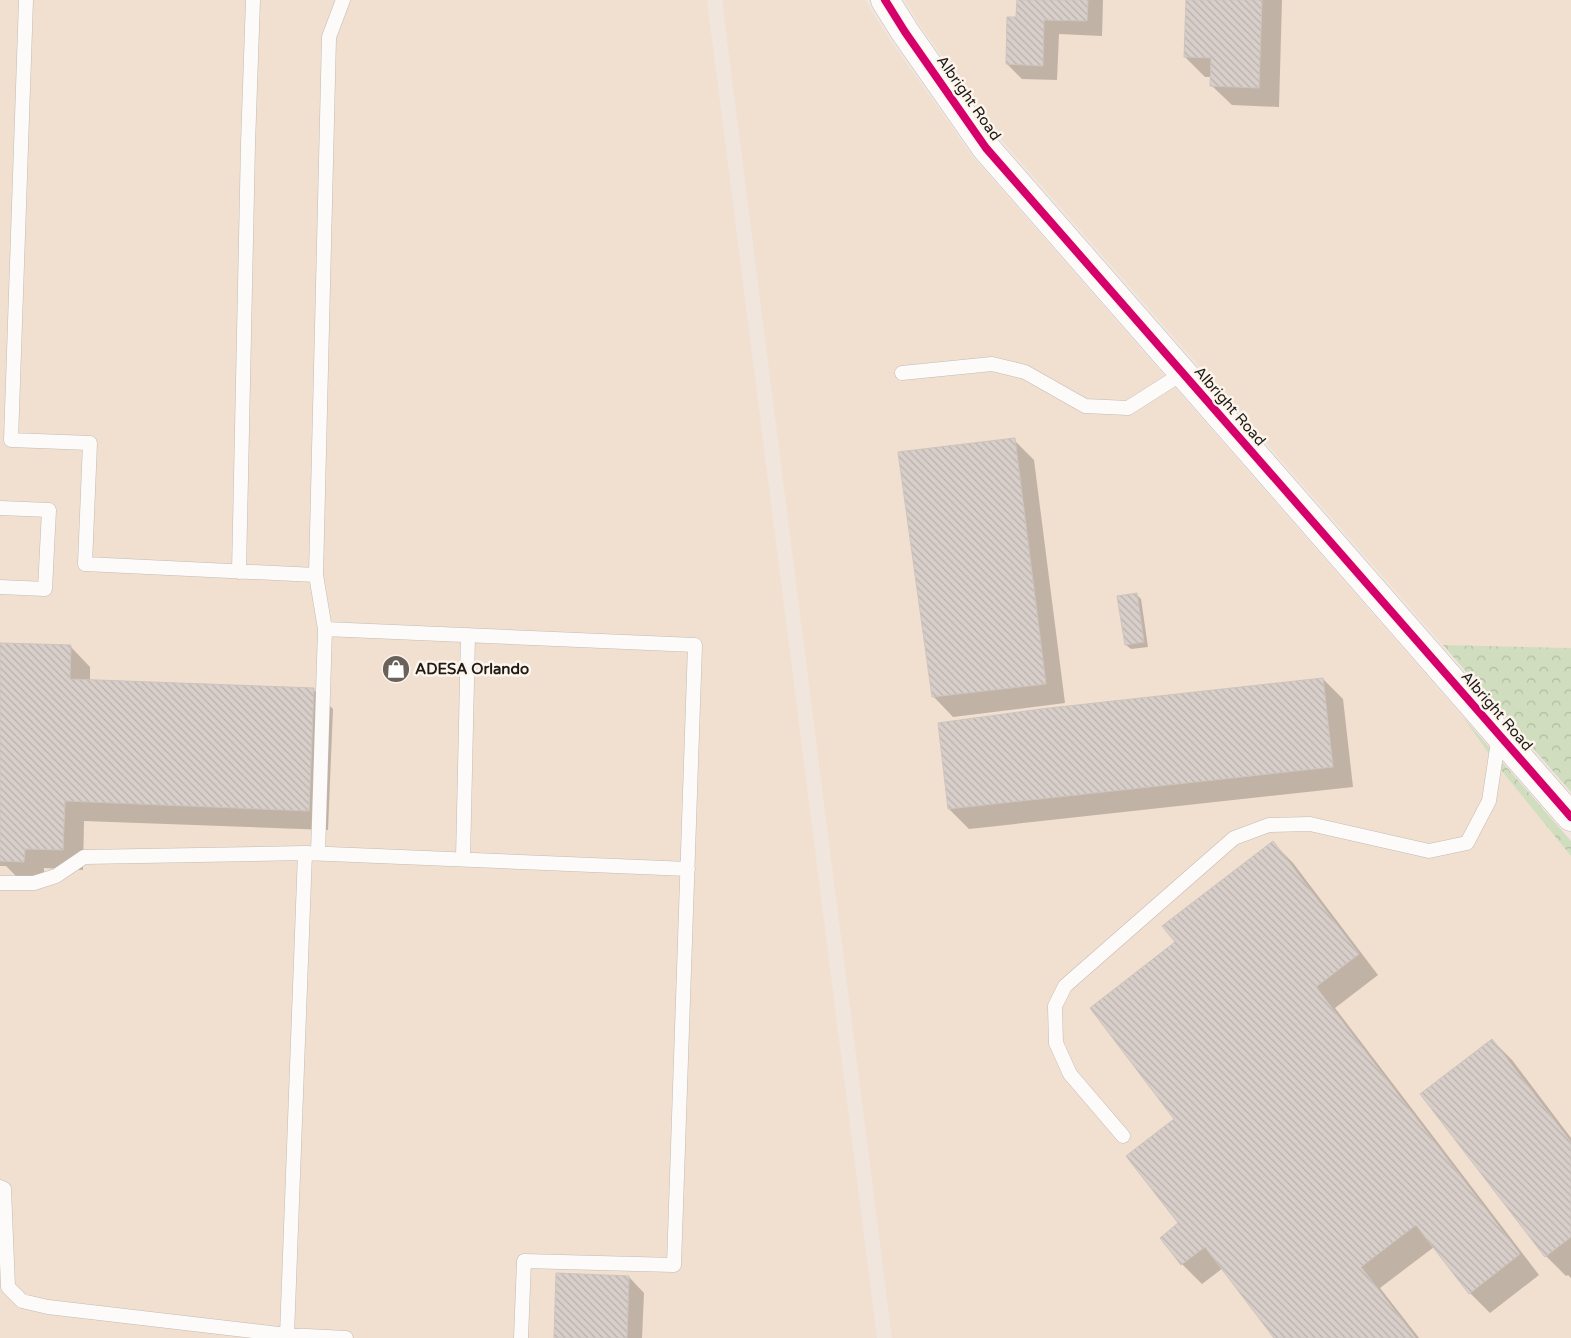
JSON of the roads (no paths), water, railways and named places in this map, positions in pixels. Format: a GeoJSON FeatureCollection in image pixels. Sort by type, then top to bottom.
{"type":"FeatureCollection","features":[{"type":"Feature","properties":{"kind":"street","name":"Albright Road"},"geometry":{"type":"LineString","coordinates":[[885,0],[905,32],[986,148],[1571,817]]}},
{"type":"Feature","properties":{"kind":"lane"},"geometry":{"type":"LineString","coordinates":[[26,0],[11,440],[90,443],[85,564],[316,575]]}},
{"type":"Feature","properties":{"kind":"lane"},"geometry":{"type":"LineString","coordinates":[[239,572],[253,0]]}},
{"type":"Feature","properties":{"kind":"lane"},"geometry":{"type":"LineString","coordinates":[[287,1334],[312,853],[326,628],[316,575],[329,37],[343,0]]}},
{"type":"Feature","properties":{"kind":"lane"},"geometry":{"type":"LineString","coordinates":[[902,373],[992,364],[1025,372],[1085,406],[1128,408],[1183,373]]}},
{"type":"Feature","properties":{"kind":"lane"},"geometry":{"type":"LineString","coordinates":[[0,508],[49,510],[45,589],[0,587]]}},
{"type":"Feature","properties":{"kind":"lane"},"geometry":{"type":"LineString","coordinates":[[326,628],[695,645],[674,1265],[524,1261],[521,1338]]}},
{"type":"Feature","properties":{"kind":"lane"},"geometry":{"type":"LineString","coordinates":[[462,859],[468,635]]}},
{"type":"Feature","properties":{"kind":"lane"},"geometry":{"type":"LineString","coordinates":[[1123,1136],[1070,1074],[1056,1043],[1055,1006],[1065,986],[1234,838],[1269,825],[1310,824],[1429,851],[1467,843],[1489,801],[1499,734]]}},
{"type":"Feature","properties":{"kind":"lane"},"geometry":{"type":"LineString","coordinates":[[0,883],[34,883],[56,876],[84,858],[312,853],[688,868]]}},
{"type":"Feature","properties":{"kind":"lane"},"geometry":{"type":"LineString","coordinates":[[0,1186],[4,1188],[3,1262],[8,1287],[22,1301],[48,1307],[287,1334],[346,1338]]}},
{"type":"Feature","properties":{"kind":"place","name":"ADESA Orlando"},"geometry":{"type":"Point","coordinates":[396,669]}}]}
